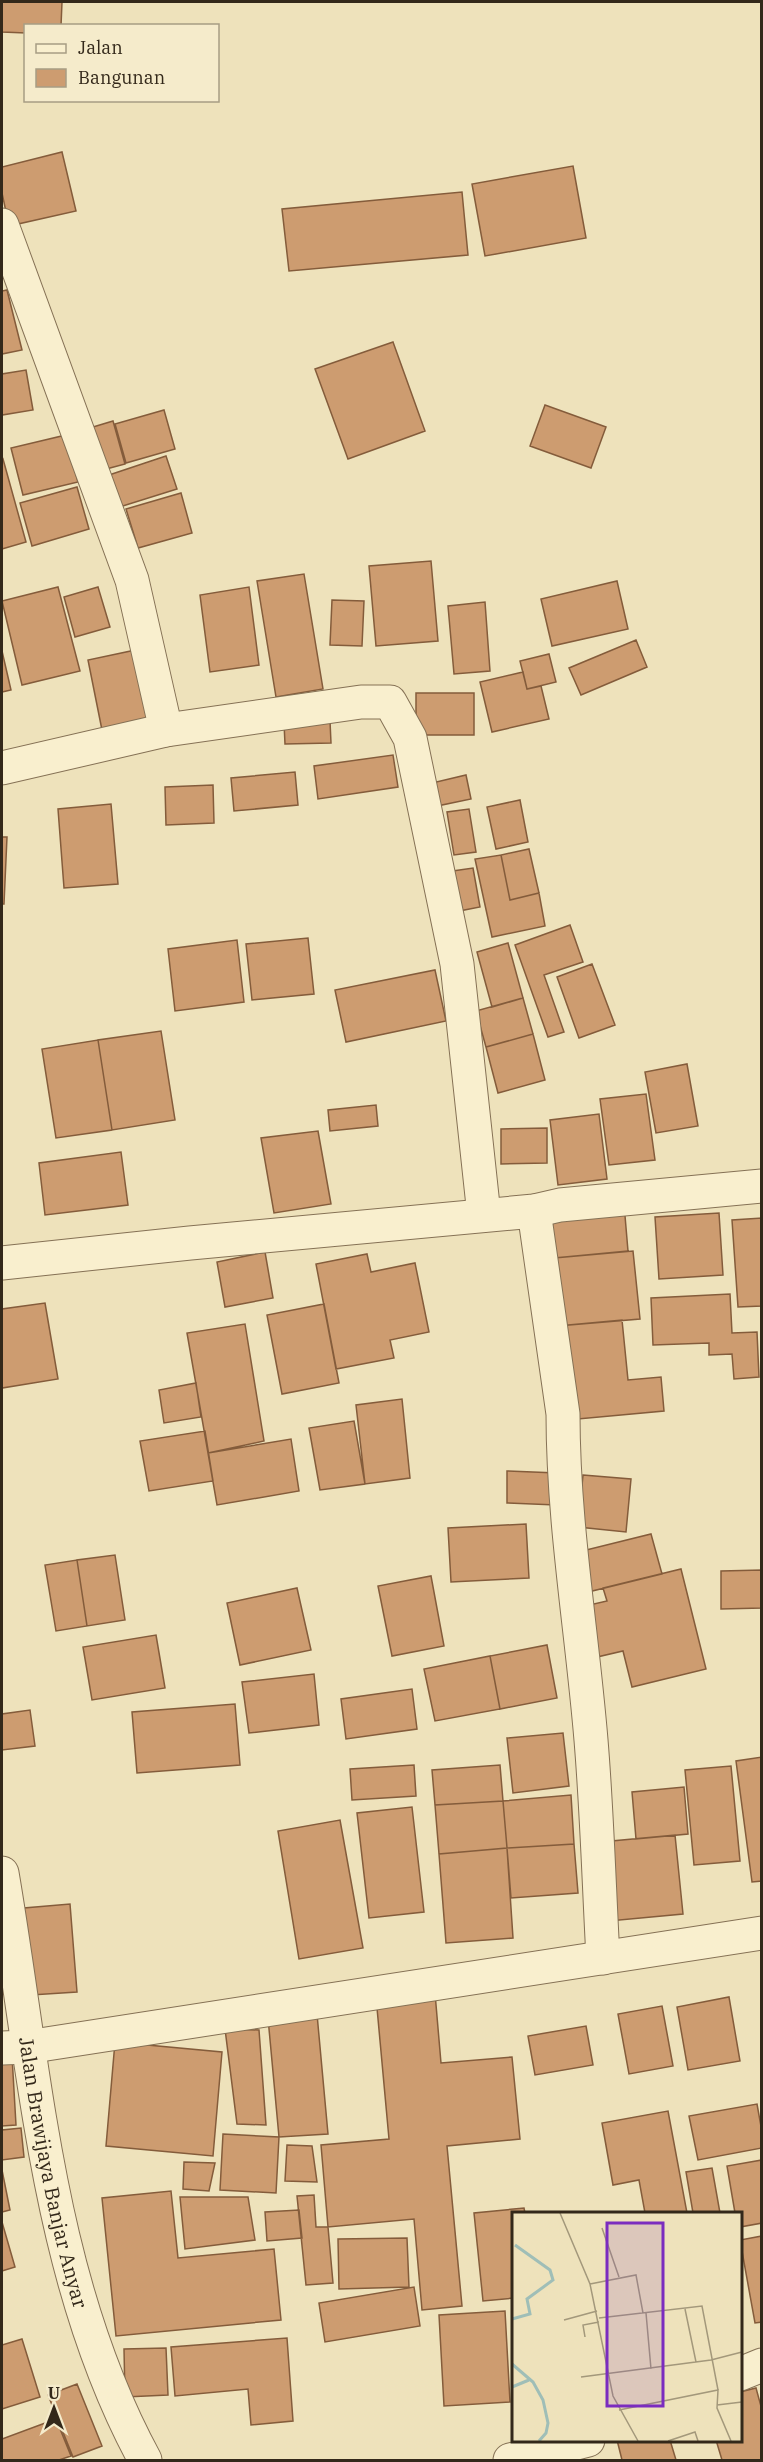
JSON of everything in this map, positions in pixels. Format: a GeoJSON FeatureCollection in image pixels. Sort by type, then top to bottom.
{"type":"FeatureCollection","features":[{"type":"Feature","properties":{"kind":"street"},"geometry":{"type":"LineString","coordinates":[[2,225],[132,580],[166,730]]}},
{"type":"Feature","properties":{"kind":"street"},"geometry":{"type":"LineString","coordinates":[[2,768],[166,730],[361,702],[390,702],[410,738],[457,964],[484,1215]]}},
{"type":"Feature","properties":{"kind":"street"},"geometry":{"type":"LineString","coordinates":[[2,1263],[534,1211],[572,1204],[762,1186]]}},
{"type":"Feature","properties":{"kind":"street"},"geometry":{"type":"LineString","coordinates":[[534,1211],[563,1414],[563,1446],[576,1607],[591,1739],[603,1958]]}},
{"type":"Feature","properties":{"kind":"street","name":"Jalan Brawijaya Banjar Anyar"},"geometry":{"type":"LineString","coordinates":[[2,1873],[14,2048],[66,2255],[106,2380],[145,2460]]}},
{"type":"Feature","properties":{"kind":"street"},"geometry":{"type":"LineString","coordinates":[[14,2048],[762,1933]]}},
{"type":"Feature","properties":{"kind":"street"},"geometry":{"type":"LineString","coordinates":[[742,2374],[762,2366]]}},
{"type":"Feature","properties":{"kind":"street"},"geometry":{"type":"LineString","coordinates":[[510,2460],[581,2441]]}},
{"type":"Feature","properties":{"kind":"building"},"geometry":{"type":"Polygon","coordinates":[[[2,2],[62,2],[61,24],[24,24],[24,33],[2,32],[2,2]]]}},
{"type":"Feature","properties":{"kind":"building"},"geometry":{"type":"Polygon","coordinates":[[[62,152],[76,211],[9,226],[2,193],[2,167],[62,152]]]}},
{"type":"Feature","properties":{"kind":"building"},"geometry":{"type":"Polygon","coordinates":[[[573,166],[586,238],[485,256],[472,184],[573,166]]]}},
{"type":"Feature","properties":{"kind":"building"},"geometry":{"type":"Polygon","coordinates":[[[462,192],[468,255],[289,271],[282,209],[462,192]]]}},
{"type":"Feature","properties":{"kind":"building"},"geometry":{"type":"Polygon","coordinates":[[[7,290],[22,350],[2,354],[2,291],[7,290]]]}},
{"type":"Feature","properties":{"kind":"building"},"geometry":{"type":"Polygon","coordinates":[[[393,342],[425,431],[348,459],[315,369],[393,342]]]}},
{"type":"Feature","properties":{"kind":"building"},"geometry":{"type":"Polygon","coordinates":[[[26,370],[33,410],[2,415],[2,374],[26,370]]]}},
{"type":"Feature","properties":{"kind":"building"},"geometry":{"type":"Polygon","coordinates":[[[545,405],[606,427],[591,468],[530,446],[545,405]]]}},
{"type":"Feature","properties":{"kind":"building"},"geometry":{"type":"Polygon","coordinates":[[[164,410],[175,449],[126,463],[115,424],[164,410]]]}},
{"type":"Feature","properties":{"kind":"building"},"geometry":{"type":"Polygon","coordinates":[[[113,421],[125,464],[95,472],[83,430],[113,421]]]}},
{"type":"Feature","properties":{"kind":"building"},"geometry":{"type":"Polygon","coordinates":[[[66,435],[78,482],[23,495],[11,448],[66,435]]]}},
{"type":"Feature","properties":{"kind":"building"},"geometry":{"type":"Polygon","coordinates":[[[166,456],[177,489],[110,510],[100,478],[166,456]]]}},
{"type":"Feature","properties":{"kind":"building"},"geometry":{"type":"Polygon","coordinates":[[[2,460],[26,542],[2,549],[2,460]]]}},
{"type":"Feature","properties":{"kind":"building"},"geometry":{"type":"Polygon","coordinates":[[[77,487],[89,529],[32,546],[20,503],[77,487]]]}},
{"type":"Feature","properties":{"kind":"building"},"geometry":{"type":"Polygon","coordinates":[[[181,493],[192,533],[138,548],[126,509],[181,493]]]}},
{"type":"Feature","properties":{"kind":"building"},"geometry":{"type":"Polygon","coordinates":[[[431,561],[438,641],[376,646],[369,566],[431,561]]]}},
{"type":"Feature","properties":{"kind":"building"},"geometry":{"type":"Polygon","coordinates":[[[304,574],[323,689],[276,697],[257,581],[304,574]]]}},
{"type":"Feature","properties":{"kind":"building"},"geometry":{"type":"Polygon","coordinates":[[[617,581],[628,629],[552,646],[541,599],[617,581]]]}},
{"type":"Feature","properties":{"kind":"building"},"geometry":{"type":"Polygon","coordinates":[[[58,587],[80,671],[22,685],[2,601],[58,587]]]}},
{"type":"Feature","properties":{"kind":"building"},"geometry":{"type":"Polygon","coordinates":[[[98,587],[110,627],[75,637],[64,597],[98,587]]]}},
{"type":"Feature","properties":{"kind":"building"},"geometry":{"type":"Polygon","coordinates":[[[249,587],[259,665],[210,672],[200,595],[249,587]]]}},
{"type":"Feature","properties":{"kind":"building"},"geometry":{"type":"Polygon","coordinates":[[[332,600],[364,601],[362,646],[330,645],[332,600]]]}},
{"type":"Feature","properties":{"kind":"building"},"geometry":{"type":"Polygon","coordinates":[[[485,602],[490,671],[454,674],[448,606],[485,602]]]}},
{"type":"Feature","properties":{"kind":"building"},"geometry":{"type":"Polygon","coordinates":[[[636,640],[647,667],[581,695],[569,668],[636,640]]]}},
{"type":"Feature","properties":{"kind":"building"},"geometry":{"type":"Polygon","coordinates":[[[145,648],[160,724],[103,735],[88,660],[145,648]]]}},
{"type":"Feature","properties":{"kind":"building"},"geometry":{"type":"Polygon","coordinates":[[[2,651],[11,690],[2,692],[2,651]]]}},
{"type":"Feature","properties":{"kind":"building"},"geometry":{"type":"Polygon","coordinates":[[[549,654],[556,682],[527,689],[520,661],[549,654]]]}},
{"type":"Feature","properties":{"kind":"building"},"geometry":{"type":"Polygon","coordinates":[[[523,672],[527,689],[541,686],[549,719],[492,732],[480,682],[523,672]]]}},
{"type":"Feature","properties":{"kind":"building"},"geometry":{"type":"Polygon","coordinates":[[[416,693],[474,693],[474,735],[416,735],[416,693]]]}},
{"type":"Feature","properties":{"kind":"building"},"geometry":{"type":"Polygon","coordinates":[[[330,721],[331,743],[285,744],[284,723],[330,721]]]}},
{"type":"Feature","properties":{"kind":"building"},"geometry":{"type":"Polygon","coordinates":[[[393,755],[398,787],[318,799],[314,766],[393,755]]]}},
{"type":"Feature","properties":{"kind":"building"},"geometry":{"type":"Polygon","coordinates":[[[295,772],[298,805],[234,811],[231,778],[295,772]]]}},
{"type":"Feature","properties":{"kind":"building"},"geometry":{"type":"Polygon","coordinates":[[[466,775],[471,799],[437,806],[432,783],[466,775]]]}},
{"type":"Feature","properties":{"kind":"building"},"geometry":{"type":"Polygon","coordinates":[[[213,785],[214,823],[166,825],[165,787],[213,785]]]}},
{"type":"Feature","properties":{"kind":"building"},"geometry":{"type":"Polygon","coordinates":[[[520,800],[528,842],[496,849],[487,807],[520,800]]]}},
{"type":"Feature","properties":{"kind":"building"},"geometry":{"type":"Polygon","coordinates":[[[111,804],[118,884],[64,888],[58,809],[111,804]]]}},
{"type":"Feature","properties":{"kind":"building"},"geometry":{"type":"Polygon","coordinates":[[[469,809],[476,852],[454,855],[447,812],[469,809]]]}},
{"type":"Feature","properties":{"kind":"building"},"geometry":{"type":"Polygon","coordinates":[[[2,837],[7,837],[4,904],[2,904],[2,837]]]}},
{"type":"Feature","properties":{"kind":"building"},"geometry":{"type":"Polygon","coordinates":[[[529,849],[539,893],[510,900],[501,855],[529,849]]]}},
{"type":"Feature","properties":{"kind":"building"},"geometry":{"type":"Polygon","coordinates":[[[501,855],[510,900],[539,893],[545,926],[492,937],[475,859],[501,855]]]}},
{"type":"Feature","properties":{"kind":"building"},"geometry":{"type":"Polygon","coordinates":[[[473,868],[480,907],[454,912],[446,872],[473,868]]]}},
{"type":"Feature","properties":{"kind":"building"},"geometry":{"type":"Polygon","coordinates":[[[570,925],[583,962],[544,975],[564,1032],[548,1037],[515,945],[570,925]]]}},
{"type":"Feature","properties":{"kind":"building"},"geometry":{"type":"Polygon","coordinates":[[[308,938],[314,994],[252,1000],[246,944],[308,938]]]}},
{"type":"Feature","properties":{"kind":"building"},"geometry":{"type":"Polygon","coordinates":[[[237,940],[244,1002],[175,1011],[168,949],[237,940]]]}},
{"type":"Feature","properties":{"kind":"building"},"geometry":{"type":"Polygon","coordinates":[[[508,943],[523,998],[492,1007],[477,952],[508,943]]]}},
{"type":"Feature","properties":{"kind":"building"},"geometry":{"type":"Polygon","coordinates":[[[592,964],[615,1025],[579,1038],[557,977],[592,964]]]}},
{"type":"Feature","properties":{"kind":"building"},"geometry":{"type":"Polygon","coordinates":[[[435,970],[446,1021],[346,1042],[335,990],[435,970]]]}},
{"type":"Feature","properties":{"kind":"building"},"geometry":{"type":"Polygon","coordinates":[[[523,998],[533,1034],[486,1047],[476,1011],[523,998]]]}},
{"type":"Feature","properties":{"kind":"building"},"geometry":{"type":"Polygon","coordinates":[[[161,1031],[175,1120],[112,1130],[98,1040],[161,1031]]]}},
{"type":"Feature","properties":{"kind":"building"},"geometry":{"type":"Polygon","coordinates":[[[533,1034],[545,1080],[498,1093],[486,1047],[533,1034]]]}},
{"type":"Feature","properties":{"kind":"building"},"geometry":{"type":"Polygon","coordinates":[[[98,1040],[112,1130],[56,1138],[42,1049],[98,1040]]]}},
{"type":"Feature","properties":{"kind":"building"},"geometry":{"type":"Polygon","coordinates":[[[687,1064],[698,1126],[656,1133],[645,1072],[687,1064]]]}},
{"type":"Feature","properties":{"kind":"building"},"geometry":{"type":"Polygon","coordinates":[[[646,1094],[655,1160],[609,1165],[600,1099],[646,1094]]]}},
{"type":"Feature","properties":{"kind":"building"},"geometry":{"type":"Polygon","coordinates":[[[376,1105],[378,1126],[330,1131],[328,1110],[376,1105]]]}},
{"type":"Feature","properties":{"kind":"building"},"geometry":{"type":"Polygon","coordinates":[[[599,1114],[607,1179],[558,1185],[550,1120],[599,1114]]]}},
{"type":"Feature","properties":{"kind":"building"},"geometry":{"type":"Polygon","coordinates":[[[547,1128],[547,1163],[501,1164],[501,1129],[547,1128]]]}},
{"type":"Feature","properties":{"kind":"building"},"geometry":{"type":"Polygon","coordinates":[[[318,1131],[331,1204],[274,1213],[261,1138],[318,1131]]]}},
{"type":"Feature","properties":{"kind":"building"},"geometry":{"type":"Polygon","coordinates":[[[121,1152],[128,1205],[45,1215],[39,1163],[121,1152]]]}},
{"type":"Feature","properties":{"kind":"building"},"geometry":{"type":"Polygon","coordinates":[[[624,1204],[628,1251],[554,1258],[550,1212],[624,1204]]]}},
{"type":"Feature","properties":{"kind":"building"},"geometry":{"type":"Polygon","coordinates":[[[719,1213],[723,1275],[659,1279],[655,1217],[719,1213]]]}},
{"type":"Feature","properties":{"kind":"building"},"geometry":{"type":"Polygon","coordinates":[[[762,1218],[762,1306],[738,1307],[732,1220],[762,1218]]]}},
{"type":"Feature","properties":{"kind":"building"},"geometry":{"type":"Polygon","coordinates":[[[633,1251],[640,1319],[558,1326],[554,1258],[633,1251]]]}},
{"type":"Feature","properties":{"kind":"building"},"geometry":{"type":"Polygon","coordinates":[[[265,1252],[273,1298],[225,1307],[217,1262],[265,1252]]]}},
{"type":"Feature","properties":{"kind":"building"},"geometry":{"type":"Polygon","coordinates":[[[367,1254],[371,1272],[415,1263],[429,1332],[390,1340],[394,1358],[336,1369],[316,1264],[367,1254]]]}},
{"type":"Feature","properties":{"kind":"building"},"geometry":{"type":"Polygon","coordinates":[[[730,1294],[732,1333],[757,1332],[759,1377],[734,1379],[732,1354],[709,1355],[709,1343],[653,1345],[651,1298],[730,1294]]]}},
{"type":"Feature","properties":{"kind":"building"},"geometry":{"type":"Polygon","coordinates":[[[45,1303],[58,1379],[2,1388],[2,1309],[45,1303]]]}},
{"type":"Feature","properties":{"kind":"building"},"geometry":{"type":"Polygon","coordinates":[[[324,1304],[339,1383],[282,1394],[267,1315],[324,1304]]]}},
{"type":"Feature","properties":{"kind":"building"},"geometry":{"type":"Polygon","coordinates":[[[622,1320],[628,1380],[661,1377],[664,1411],[567,1420],[558,1326],[622,1320]]]}},
{"type":"Feature","properties":{"kind":"building"},"geometry":{"type":"Polygon","coordinates":[[[245,1324],[264,1441],[208,1453],[187,1333],[245,1324]]]}},
{"type":"Feature","properties":{"kind":"building"},"geometry":{"type":"Polygon","coordinates":[[[196,1383],[201,1417],[164,1423],[159,1390],[196,1383]]]}},
{"type":"Feature","properties":{"kind":"building"},"geometry":{"type":"Polygon","coordinates":[[[402,1399],[410,1478],[365,1484],[356,1405],[402,1399]]]}},
{"type":"Feature","properties":{"kind":"building"},"geometry":{"type":"Polygon","coordinates":[[[354,1421],[365,1484],[320,1490],[309,1428],[354,1421]]]}},
{"type":"Feature","properties":{"kind":"building"},"geometry":{"type":"Polygon","coordinates":[[[205,1431],[213,1481],[149,1491],[140,1441],[205,1431]]]}},
{"type":"Feature","properties":{"kind":"building"},"geometry":{"type":"Polygon","coordinates":[[[291,1439],[299,1491],[217,1505],[208,1453],[291,1439]]]}},
{"type":"Feature","properties":{"kind":"building"},"geometry":{"type":"Polygon","coordinates":[[[507,1471],[557,1473],[556,1505],[507,1503],[507,1471]]]}},
{"type":"Feature","properties":{"kind":"building"},"geometry":{"type":"Polygon","coordinates":[[[583,1475],[631,1479],[626,1532],[578,1527],[583,1475]]]}},
{"type":"Feature","properties":{"kind":"building"},"geometry":{"type":"Polygon","coordinates":[[[526,1524],[529,1578],[451,1582],[448,1528],[526,1524]]]}},
{"type":"Feature","properties":{"kind":"building"},"geometry":{"type":"Polygon","coordinates":[[[651,1534],[662,1574],[588,1592],[578,1552],[651,1534]]]}},
{"type":"Feature","properties":{"kind":"building"},"geometry":{"type":"Polygon","coordinates":[[[115,1555],[125,1620],[87,1626],[77,1560],[115,1555]]]}},
{"type":"Feature","properties":{"kind":"building"},"geometry":{"type":"Polygon","coordinates":[[[77,1560],[87,1626],[56,1631],[45,1565],[77,1560]]]}},
{"type":"Feature","properties":{"kind":"building"},"geometry":{"type":"Polygon","coordinates":[[[681,1569],[706,1669],[632,1687],[623,1651],[597,1657],[585,1606],[607,1601],[603,1588],[681,1569]]]}},
{"type":"Feature","properties":{"kind":"building"},"geometry":{"type":"Polygon","coordinates":[[[762,1570],[762,1608],[721,1609],[721,1571],[762,1570]]]}},
{"type":"Feature","properties":{"kind":"building"},"geometry":{"type":"Polygon","coordinates":[[[431,1576],[444,1646],[392,1656],[378,1586],[431,1576]]]}},
{"type":"Feature","properties":{"kind":"building"},"geometry":{"type":"Polygon","coordinates":[[[297,1588],[311,1650],[240,1665],[227,1603],[297,1588]]]}},
{"type":"Feature","properties":{"kind":"building"},"geometry":{"type":"Polygon","coordinates":[[[156,1635],[165,1688],[92,1700],[83,1647],[156,1635]]]}},
{"type":"Feature","properties":{"kind":"building"},"geometry":{"type":"Polygon","coordinates":[[[547,1645],[557,1698],[500,1709],[490,1656],[547,1645]]]}},
{"type":"Feature","properties":{"kind":"building"},"geometry":{"type":"Polygon","coordinates":[[[490,1656],[500,1709],[435,1721],[424,1669],[490,1656]]]}},
{"type":"Feature","properties":{"kind":"building"},"geometry":{"type":"Polygon","coordinates":[[[314,1674],[319,1725],[249,1733],[242,1682],[314,1674]]]}},
{"type":"Feature","properties":{"kind":"building"},"geometry":{"type":"Polygon","coordinates":[[[412,1689],[417,1729],[346,1739],[341,1699],[412,1689]]]}},
{"type":"Feature","properties":{"kind":"building"},"geometry":{"type":"Polygon","coordinates":[[[235,1704],[240,1765],[137,1773],[132,1712],[235,1704]]]}},
{"type":"Feature","properties":{"kind":"building"},"geometry":{"type":"Polygon","coordinates":[[[30,1710],[35,1746],[2,1750],[2,1714],[30,1710]]]}},
{"type":"Feature","properties":{"kind":"building"},"geometry":{"type":"Polygon","coordinates":[[[563,1733],[569,1786],[513,1793],[507,1738],[563,1733]]]}},
{"type":"Feature","properties":{"kind":"building"},"geometry":{"type":"Polygon","coordinates":[[[762,1757],[762,1881],[752,1882],[736,1761],[762,1757]]]}},
{"type":"Feature","properties":{"kind":"building"},"geometry":{"type":"Polygon","coordinates":[[[414,1765],[416,1796],[352,1800],[350,1769],[414,1765]]]}},
{"type":"Feature","properties":{"kind":"building"},"geometry":{"type":"Polygon","coordinates":[[[500,1765],[503,1801],[435,1805],[432,1770],[500,1765]]]}},
{"type":"Feature","properties":{"kind":"building"},"geometry":{"type":"Polygon","coordinates":[[[731,1766],[740,1861],[694,1865],[685,1770],[731,1766]]]}},
{"type":"Feature","properties":{"kind":"building"},"geometry":{"type":"Polygon","coordinates":[[[684,1787],[688,1834],[636,1839],[632,1792],[684,1787]]]}},
{"type":"Feature","properties":{"kind":"building"},"geometry":{"type":"Polygon","coordinates":[[[571,1795],[574,1844],[507,1848],[503,1801],[571,1795]]]}},
{"type":"Feature","properties":{"kind":"building"},"geometry":{"type":"Polygon","coordinates":[[[503,1801],[507,1848],[439,1854],[435,1805],[503,1801]]]}},
{"type":"Feature","properties":{"kind":"building"},"geometry":{"type":"Polygon","coordinates":[[[412,1807],[424,1912],[369,1918],[357,1813],[412,1807]]]}},
{"type":"Feature","properties":{"kind":"building"},"geometry":{"type":"Polygon","coordinates":[[[340,1820],[363,1948],[299,1959],[278,1831],[340,1820]]]}},
{"type":"Feature","properties":{"kind":"building"},"geometry":{"type":"Polygon","coordinates":[[[675,1835],[683,1914],[609,1921],[601,1842],[675,1835]]]}},
{"type":"Feature","properties":{"kind":"building"},"geometry":{"type":"Polygon","coordinates":[[[574,1844],[578,1893],[511,1898],[507,1848],[574,1844]]]}},
{"type":"Feature","properties":{"kind":"building"},"geometry":{"type":"Polygon","coordinates":[[[507,1848],[513,1938],[446,1943],[439,1854],[507,1848]]]}},
{"type":"Feature","properties":{"kind":"building"},"geometry":{"type":"Polygon","coordinates":[[[70,1904],[77,1992],[31,1995],[24,1908],[70,1904]]]}},
{"type":"Feature","properties":{"kind":"building"},"geometry":{"type":"Polygon","coordinates":[[[435,1993],[441,2063],[512,2057],[520,2139],[447,2146],[462,2306],[422,2310],[414,2219],[328,2227],[321,2145],[389,2139],[376,1997],[435,1993]]]}},
{"type":"Feature","properties":{"kind":"building"},"geometry":{"type":"Polygon","coordinates":[[[729,1997],[740,2061],[688,2070],[677,2007],[729,1997]]]}},
{"type":"Feature","properties":{"kind":"building"},"geometry":{"type":"Polygon","coordinates":[[[662,2006],[673,2066],[629,2074],[618,2014],[662,2006]]]}},
{"type":"Feature","properties":{"kind":"building"},"geometry":{"type":"Polygon","coordinates":[[[317,2014],[328,2134],[279,2137],[268,2018],[317,2014]]]}},
{"type":"Feature","properties":{"kind":"building"},"geometry":{"type":"Polygon","coordinates":[[[586,2026],[593,2065],[535,2075],[528,2036],[586,2026]]]}},
{"type":"Feature","properties":{"kind":"building"},"geometry":{"type":"Polygon","coordinates":[[[225,2029],[259,2030],[266,2125],[237,2124],[225,2029]]]}},
{"type":"Feature","properties":{"kind":"building"},"geometry":{"type":"Polygon","coordinates":[[[115,2042],[222,2052],[213,2156],[106,2146],[115,2042]]]}},
{"type":"Feature","properties":{"kind":"building"},"geometry":{"type":"Polygon","coordinates":[[[2,2056],[12,2056],[16,2125],[2,2126],[2,2056]]]}},
{"type":"Feature","properties":{"kind":"building"},"geometry":{"type":"Polygon","coordinates":[[[757,2104],[762,2132],[762,2148],[698,2160],[689,2116],[757,2104]]]}},
{"type":"Feature","properties":{"kind":"building"},"geometry":{"type":"Polygon","coordinates":[[[668,2111],[687,2212],[645,2212],[639,2180],[613,2185],[602,2123],[668,2111]]]}},
{"type":"Feature","properties":{"kind":"building"},"geometry":{"type":"Polygon","coordinates":[[[21,2128],[24,2157],[2,2160],[2,2130],[21,2128]]]}},
{"type":"Feature","properties":{"kind":"building"},"geometry":{"type":"Polygon","coordinates":[[[223,2134],[279,2137],[276,2193],[220,2190],[223,2134]]]}},
{"type":"Feature","properties":{"kind":"building"},"geometry":{"type":"Polygon","coordinates":[[[287,2145],[312,2146],[317,2182],[285,2181],[287,2145]]]}},
{"type":"Feature","properties":{"kind":"building"},"geometry":{"type":"Polygon","coordinates":[[[762,2160],[762,2223],[742,2227],[742,2212],[735,2212],[727,2166],[762,2160]]]}},
{"type":"Feature","properties":{"kind":"building"},"geometry":{"type":"Polygon","coordinates":[[[184,2162],[215,2163],[209,2191],[183,2189],[184,2162]]]}},
{"type":"Feature","properties":{"kind":"building"},"geometry":{"type":"Polygon","coordinates":[[[712,2168],[720,2212],[693,2212],[686,2172],[712,2168]]]}},
{"type":"Feature","properties":{"kind":"building"},"geometry":{"type":"Polygon","coordinates":[[[2,2170],[10,2210],[2,2212],[2,2170]]]}},
{"type":"Feature","properties":{"kind":"building"},"geometry":{"type":"Polygon","coordinates":[[[171,2191],[178,2258],[274,2249],[281,2320],[116,2336],[102,2198],[171,2191]]]}},
{"type":"Feature","properties":{"kind":"building"},"geometry":{"type":"Polygon","coordinates":[[[314,2195],[316,2227],[328,2227],[333,2283],[306,2285],[297,2196],[314,2195]]]}},
{"type":"Feature","properties":{"kind":"building"},"geometry":{"type":"Polygon","coordinates":[[[180,2197],[248,2197],[255,2240],[185,2249],[180,2197]]]}},
{"type":"Feature","properties":{"kind":"building"},"geometry":{"type":"Polygon","coordinates":[[[524,2208],[525,2212],[512,2212],[512,2298],[483,2301],[474,2213],[524,2208]]]}},
{"type":"Feature","properties":{"kind":"building"},"geometry":{"type":"Polygon","coordinates":[[[299,2210],[302,2238],[267,2241],[265,2212],[299,2210]]]}},
{"type":"Feature","properties":{"kind":"building"},"geometry":{"type":"Polygon","coordinates":[[[2,2222],[15,2267],[2,2271],[2,2222]]]}},
{"type":"Feature","properties":{"kind":"building"},"geometry":{"type":"Polygon","coordinates":[[[762,2236],[762,2322],[755,2323],[742,2240],[762,2236]]]}},
{"type":"Feature","properties":{"kind":"building"},"geometry":{"type":"Polygon","coordinates":[[[407,2238],[409,2287],[339,2289],[338,2239],[407,2238]]]}},
{"type":"Feature","properties":{"kind":"building"},"geometry":{"type":"Polygon","coordinates":[[[414,2287],[420,2326],[325,2342],[319,2303],[414,2287]]]}},
{"type":"Feature","properties":{"kind":"building"},"geometry":{"type":"Polygon","coordinates":[[[505,2311],[510,2402],[444,2406],[439,2315],[505,2311]]]}},
{"type":"Feature","properties":{"kind":"building"},"geometry":{"type":"Polygon","coordinates":[[[287,2338],[293,2421],[251,2425],[248,2389],[175,2396],[171,2347],[287,2338]]]}},
{"type":"Feature","properties":{"kind":"building"},"geometry":{"type":"Polygon","coordinates":[[[22,2339],[40,2397],[2,2409],[2,2345],[22,2339]]]}},
{"type":"Feature","properties":{"kind":"building"},"geometry":{"type":"Polygon","coordinates":[[[166,2348],[168,2395],[125,2397],[124,2349],[166,2348]]]}},
{"type":"Feature","properties":{"kind":"building"},"geometry":{"type":"Polygon","coordinates":[[[77,2384],[102,2446],[73,2457],[48,2395],[77,2384]]]}},
{"type":"Feature","properties":{"kind":"building"},"geometry":{"type":"Polygon","coordinates":[[[756,2388],[762,2410],[762,2460],[722,2460],[716,2441],[742,2441],[742,2392],[756,2388]]]}},
{"type":"Feature","properties":{"kind":"building"},"geometry":{"type":"Polygon","coordinates":[[[56,2419],[71,2456],[59,2460],[2,2460],[2,2439],[56,2419]]]}},
{"type":"Feature","properties":{"kind":"building"},"geometry":{"type":"Polygon","coordinates":[[[617,2441],[670,2441],[676,2460],[622,2460],[617,2441]]]}}]}
